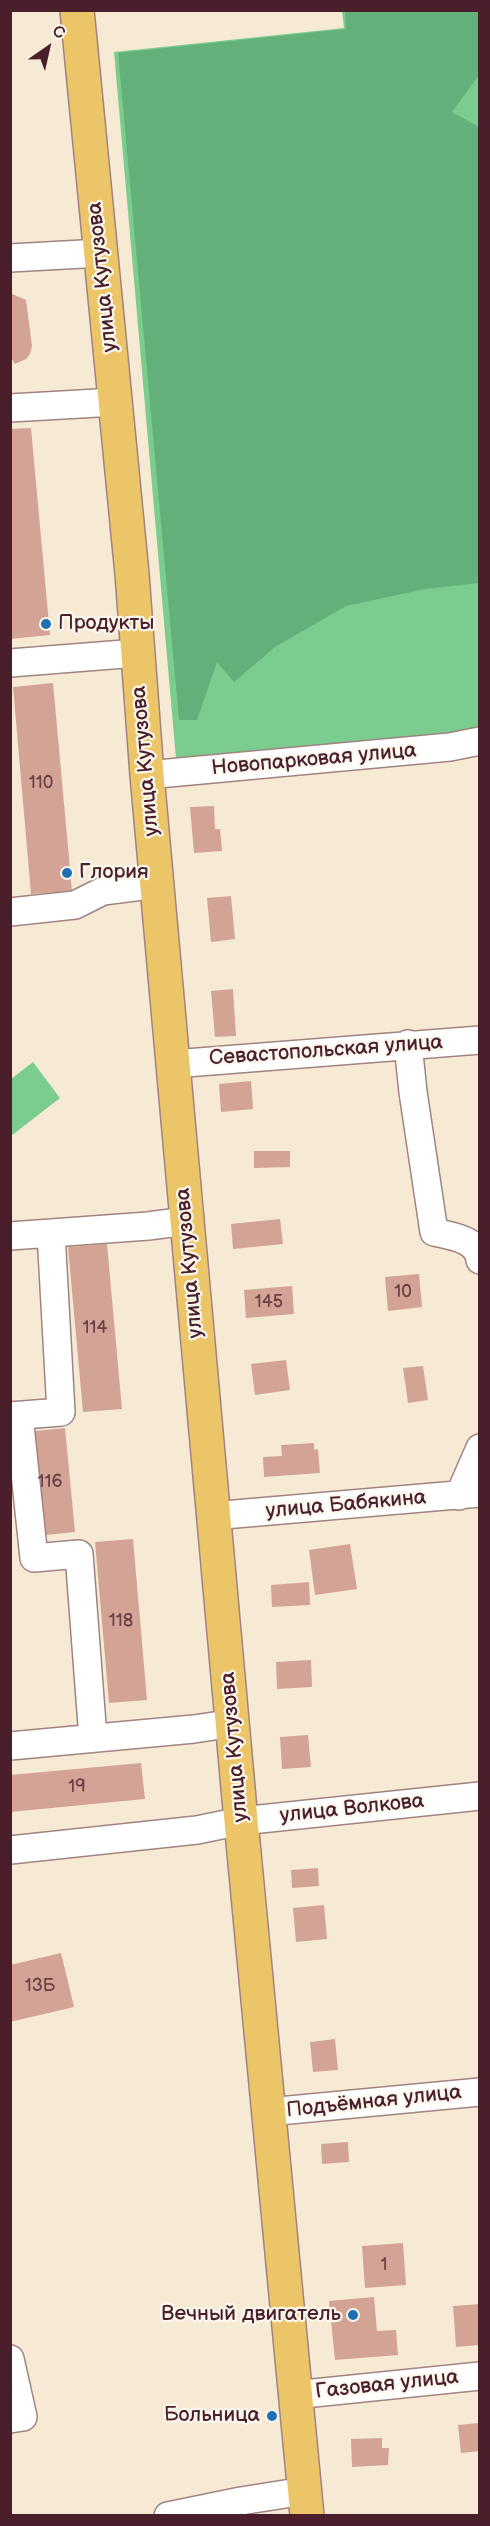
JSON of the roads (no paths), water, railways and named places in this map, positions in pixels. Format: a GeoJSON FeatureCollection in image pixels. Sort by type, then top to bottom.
{"type":"FeatureCollection","features":[{"type":"Feature","properties":{"kind":"main road","name":"улица Кутузова"},"geometry":{"type":"LineString","coordinates":[[77,10],[132,574],[147,775],[212,1516],[234,1723],[241,1821],[306,2503]]}},
{"type":"Feature","properties":{"kind":"street"},"geometry":{"type":"LineString","coordinates":[[10,258],[101,253]]}},
{"type":"Feature","properties":{"kind":"street"},"geometry":{"type":"LineString","coordinates":[[10,408],[115,402]]}},
{"type":"Feature","properties":{"kind":"street"},"geometry":{"type":"LineString","coordinates":[[10,663],[137,653]]}},
{"type":"Feature","properties":{"kind":"street","name":"Новопарковая улица"},"geometry":{"type":"LineString","coordinates":[[147,775],[450,747],[480,741]]}},
{"type":"Feature","properties":{"kind":"street"},"geometry":{"type":"LineString","coordinates":[[10,912],[75,905],[103,891],[158,884]]}},
{"type":"Feature","properties":{"kind":"street","name":"Севастопольская улица"},"geometry":{"type":"LineString","coordinates":[[173,1064],[480,1040]]}},
{"type":"Feature","properties":{"kind":"street"},"geometry":{"type":"LineString","coordinates":[[408,1044],[434,1232],[470,1243],[479,1254],[480,1260]]}},
{"type":"Feature","properties":{"kind":"street"},"geometry":{"type":"LineString","coordinates":[[10,1236],[187,1221]]}},
{"type":"Feature","properties":{"kind":"street"},"geometry":{"type":"LineString","coordinates":[[51,1233],[61,1412],[15,1416],[34,1558],[79,1554],[93,1738]]}},
{"type":"Feature","properties":{"kind":"street"},"geometry":{"type":"LineString","coordinates":[[470,1494],[480,1448]]}},
{"type":"Feature","properties":{"kind":"street","name":"улица Бабякина"},"geometry":{"type":"LineString","coordinates":[[212,1516],[470,1494]]}},
{"type":"Feature","properties":{"kind":"street"},"geometry":{"type":"LineString","coordinates":[[10,1746],[194,1730],[234,1723]]}},
{"type":"Feature","properties":{"kind":"street","name":"улица Волкова"},"geometry":{"type":"LineString","coordinates":[[10,1850],[197,1830],[241,1821],[480,1796]]}},
{"type":"Feature","properties":{"kind":"street","name":"Подъёмная улица"},"geometry":{"type":"LineString","coordinates":[[268,2112],[480,2092]]}},
{"type":"Feature","properties":{"kind":"street"},"geometry":{"type":"LineString","coordinates":[[10,2359],[23,2417],[10,2420]]}},
{"type":"Feature","properties":{"kind":"street","name":"Газовая улица"},"geometry":{"type":"LineString","coordinates":[[294,2395],[480,2376]]}},
{"type":"Feature","properties":{"kind":"street"},"geometry":{"type":"LineString","coordinates":[[168,2516],[241,2501],[306,2503]]}},
{"type":"Feature","properties":{"kind":"place","name":"Продукты"},"geometry":{"type":"Point","coordinates":[46,624]}},
{"type":"Feature","properties":{"kind":"place","name":"Глория"},"geometry":{"type":"Point","coordinates":[67,873]}},
{"type":"Feature","properties":{"kind":"place","name":"Вечный двигатель"},"geometry":{"type":"Point","coordinates":[353,2315]}},
{"type":"Feature","properties":{"kind":"place","name":"Больница"},"geometry":{"type":"Point","coordinates":[272,2416]}}]}
